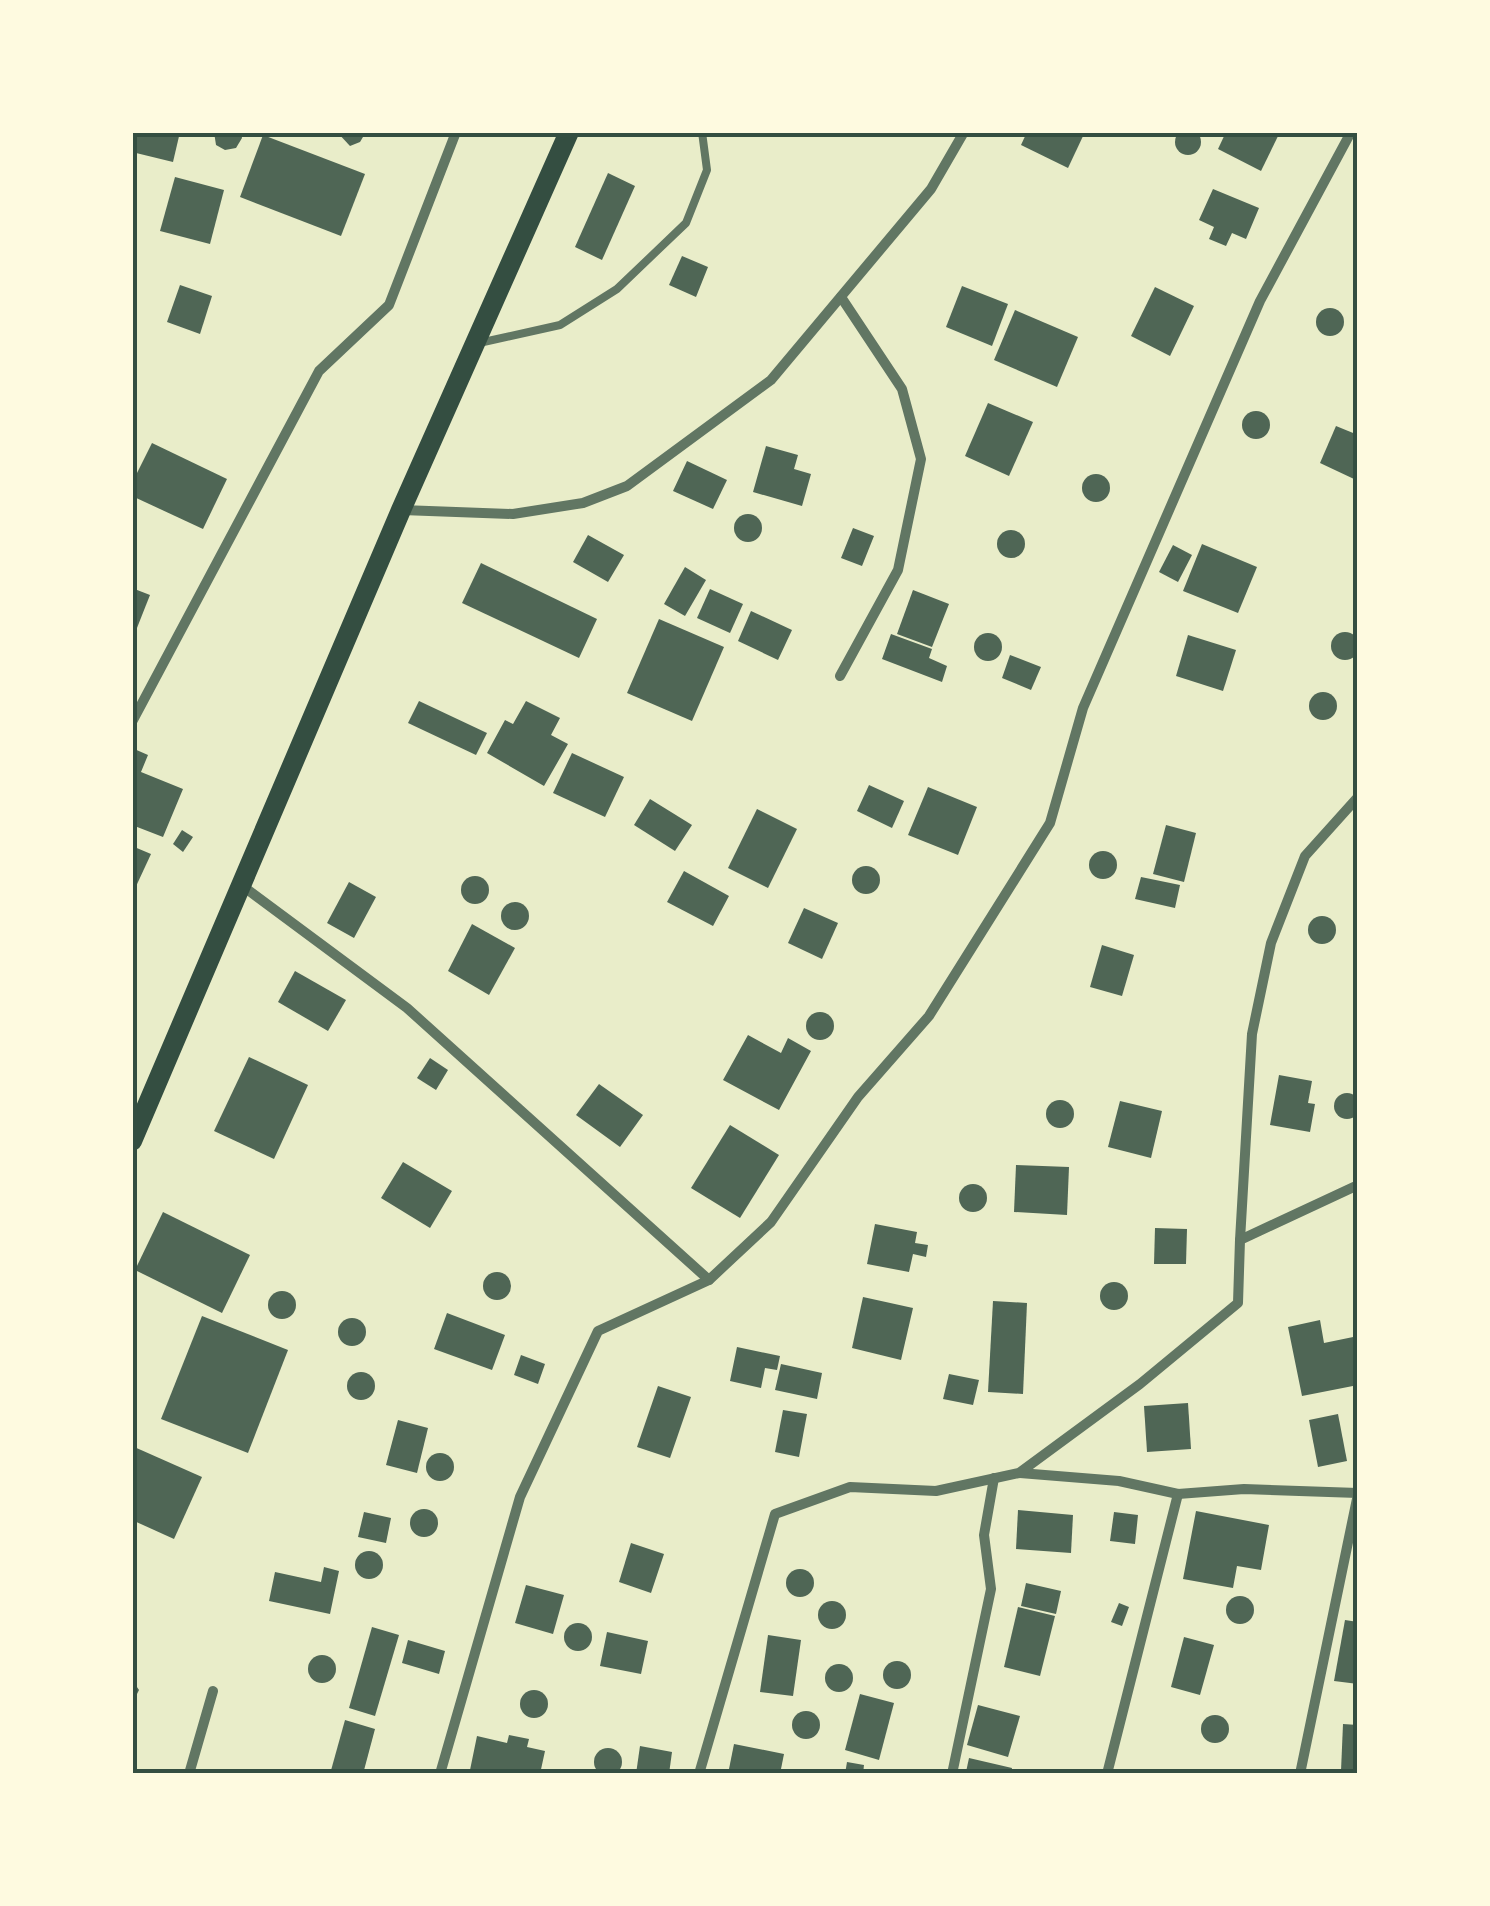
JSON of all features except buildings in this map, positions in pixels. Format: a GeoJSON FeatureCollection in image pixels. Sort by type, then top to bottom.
{"type":"FeatureCollection","features":[{"type":"Feature","properties":{"kind":"main road"},"geometry":{"type":"LineString","coordinates":[[132,1141],[244,887],[402,510],[569,132]]}},
{"type":"Feature","properties":{"kind":"street"},"geometry":{"type":"LineString","coordinates":[[132,722],[319,372],[389,305],[456,132]]}},
{"type":"Feature","properties":{"kind":"street"},"geometry":{"type":"LineString","coordinates":[[402,510],[513,514],[583,503],[627,486],[771,380],[931,189],[964,132]]}},
{"type":"Feature","properties":{"kind":"street"},"geometry":{"type":"LineString","coordinates":[[440,1774],[520,1497],[598,1331],[709,1280],[771,1222],[858,1096],[929,1016],[1050,823],[1083,708],[1260,301],[1351,132]]}},
{"type":"Feature","properties":{"kind":"street"},"geometry":{"type":"LineString","coordinates":[[840,676],[898,570],[920,459],[902,389],[841,297]]}},
{"type":"Feature","properties":{"kind":"street"},"geometry":{"type":"LineString","coordinates":[[1019,1473],[1140,1384],[1238,1303],[1252,1034],[1271,943],[1305,856],[1358,797]]}},
{"type":"Feature","properties":{"kind":"street"},"geometry":{"type":"LineString","coordinates":[[244,887],[408,1008],[709,1280]]}},
{"type":"Feature","properties":{"kind":"street"},"geometry":{"type":"LineString","coordinates":[[1240,1240],[1358,1184]]}},
{"type":"Feature","properties":{"kind":"street"},"geometry":{"type":"LineString","coordinates":[[699,1774],[775,1514],[850,1487],[936,1491],[1019,1473],[1120,1481],[1178,1494],[1244,1489],[1358,1494],[1300,1774]]}},
{"type":"Feature","properties":{"kind":"street"},"geometry":{"type":"LineString","coordinates":[[952,1774],[991,1589],[984,1535],[994,1478]]}},
{"type":"Feature","properties":{"kind":"street"},"geometry":{"type":"LineString","coordinates":[[1107,1774],[1178,1494]]}},
{"type":"Feature","properties":{"kind":"street"},"geometry":{"type":"LineString","coordinates":[[189,1774],[213,1690]]}},
{"type":"Feature","properties":{"kind":"lane"},"geometry":{"type":"LineString","coordinates":[[476,343],[560,325],[617,289],[686,223],[707,170],[702,132]]}}]}
